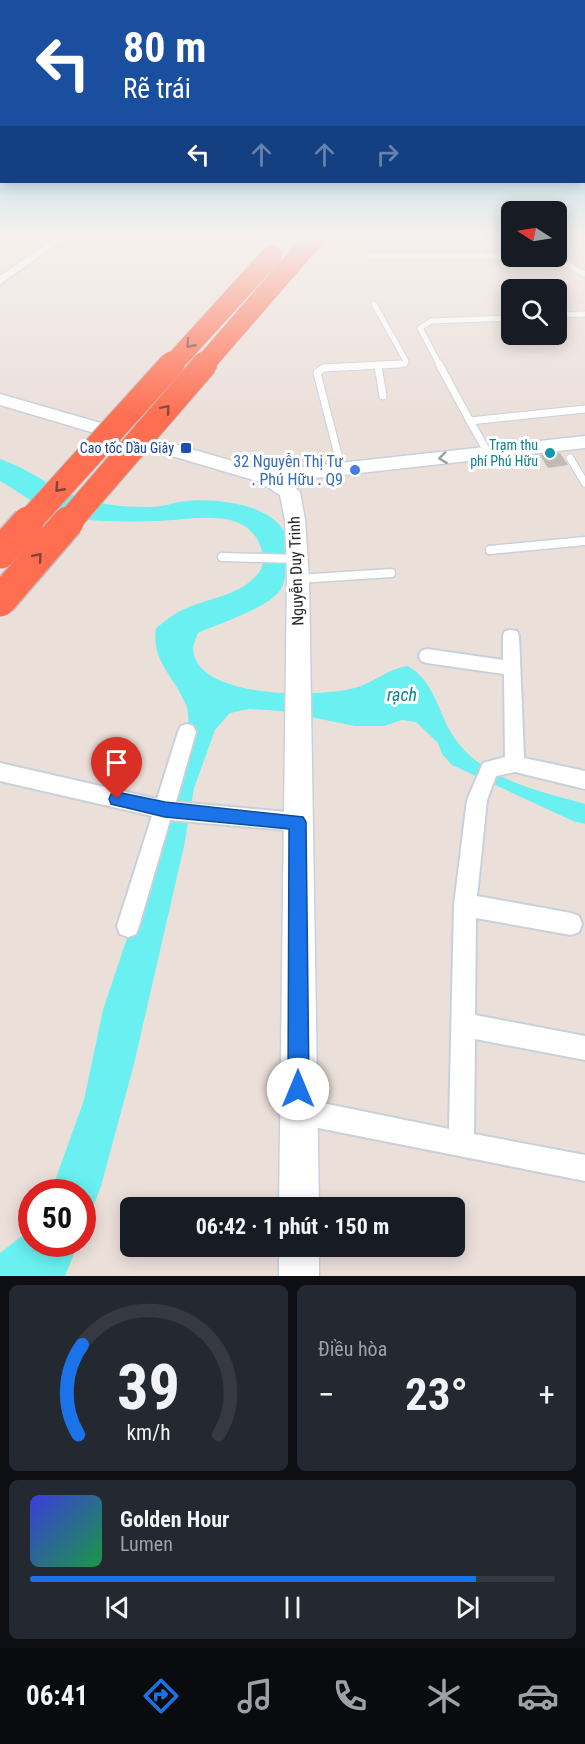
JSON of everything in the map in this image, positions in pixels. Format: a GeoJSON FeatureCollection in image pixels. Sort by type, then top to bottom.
{"type":"FeatureCollection","features":[{"type":"Feature","properties":{"kind":"highway"},"geometry":{"type":"LineString","coordinates":[[0,553],[232,299]]}},
{"type":"Feature","properties":{"kind":"highway"},"geometry":{"type":"LineString","coordinates":[[0,601],[262,299]]}},
{"type":"Feature","properties":{"kind":"main road","name":"Nguyễn Duy Trinh"},"geometry":{"type":"LineString","coordinates":[[0,399],[267,477],[290,492],[295,520],[297,569],[297,822]]}},
{"type":"Feature","properties":{"kind":"main road"},"geometry":{"type":"LineString","coordinates":[[267,477],[342,471],[585,442]]}},
{"type":"Feature","properties":{"kind":"main road"},"geometry":{"type":"LineString","coordinates":[[290,492],[578,457]]}},
{"type":"Feature","properties":{"kind":"main road"},"geometry":{"type":"LineString","coordinates":[[297,822],[299,1197]]}},
{"type":"Feature","properties":{"kind":"main road"},"geometry":{"type":"LineString","coordinates":[[299,1257],[299,1276]]}},
{"type":"Feature","properties":{"kind":"street"},"geometry":{"type":"LineString","coordinates":[[511,636],[515,764]]}},
{"type":"Feature","properties":{"kind":"street"},"geometry":{"type":"LineString","coordinates":[[427,656],[512,668]]}},
{"type":"Feature","properties":{"kind":"street"},"geometry":{"type":"LineString","coordinates":[[128,926],[187,732]]}},
{"type":"Feature","properties":{"kind":"street"},"geometry":{"type":"LineString","coordinates":[[461,1143],[465,904],[477,800],[490,769],[515,764],[585,780]]}},
{"type":"Feature","properties":{"kind":"street"},"geometry":{"type":"LineString","coordinates":[[0,772],[164,810],[297,822]]}},
{"type":"Feature","properties":{"kind":"street"},"geometry":{"type":"LineString","coordinates":[[465,904],[571,924]]}},
{"type":"Feature","properties":{"kind":"street"},"geometry":{"type":"LineString","coordinates":[[463,1025],[585,1048]]}},
{"type":"Feature","properties":{"kind":"street"},"geometry":{"type":"LineString","coordinates":[[298,1111],[414,1136],[461,1143],[561,1166],[585,1168]]}},
{"type":"Feature","properties":{"kind":"lane"},"geometry":{"type":"LineString","coordinates":[[342,471],[316,373],[323,368],[402,365],[406,361],[374,304]]}},
{"type":"Feature","properties":{"kind":"lane"},"geometry":{"type":"LineString","coordinates":[[567,315],[585,314]]}},
{"type":"Feature","properties":{"kind":"lane"},"geometry":{"type":"LineString","coordinates":[[488,453],[420,328],[431,321],[501,318]]}},
{"type":"Feature","properties":{"kind":"lane"},"geometry":{"type":"LineString","coordinates":[[378,366],[383,396]]}},
{"type":"Feature","properties":{"kind":"lane"},"geometry":{"type":"LineString","coordinates":[[470,421],[585,409]]}},
{"type":"Feature","properties":{"kind":"lane"},"geometry":{"type":"LineString","coordinates":[[578,457],[585,483]]}},
{"type":"Feature","properties":{"kind":"lane"},"geometry":{"type":"LineString","coordinates":[[490,550],[585,541]]}},
{"type":"Feature","properties":{"kind":"lane"},"geometry":{"type":"LineString","coordinates":[[222,557],[260,558],[297,569],[391,573]]}},
{"type":"Feature","properties":{"kind":"water","name":"rạch"},"geometry":{"type":"Polygon","coordinates":[[[0,459],[67,493],[98,503],[150,507],[187,501],[219,501],[254,509],[269,516],[281,526],[287,539],[288,556],[282,587],[277,594],[257,608],[198,633],[193,650],[200,666],[215,678],[236,686],[261,691],[312,693],[359,687],[408,666],[429,687],[450,731],[476,761],[510,780],[585,804],[585,824],[573,821],[452,765],[442,754],[438,743],[416,722],[402,720],[384,726],[355,726],[281,711],[249,709],[230,713],[215,730],[194,788],[184,846],[134,1064],[96,1199],[96,1179],[56,1179],[84,1100],[103,1010],[145,884],[189,728],[186,705],[157,650],[156,628],[178,612],[245,585],[261,570],[263,555],[255,536],[245,526],[231,520],[200,518],[113,521],[72,518],[44,508],[0,481],[0,459]]]}},
{"type":"Feature","properties":{"kind":"water"},"geometry":{"type":"Polygon","coordinates":[[[18,1239],[18,1257],[73,1257],[65,1276],[0,1276],[0,1253],[18,1239]]]}},
{"type":"Feature","properties":{"kind":"building"},"geometry":{"type":"Polygon","coordinates":[[[560,453],[568,465],[548,468],[540,455],[560,453]]]}},
{"type":"Feature","properties":{"kind":"place","name":"Cao tốc Dầu Giây"},"geometry":{"type":"Point","coordinates":[186,448]}},
{"type":"Feature","properties":{"kind":"place","name":"Trạm thu phí Phú Hữu"},"geometry":{"type":"Point","coordinates":[550,453]}},
{"type":"Feature","properties":{"kind":"place","name":"32 Nguyễn Thị Tư . Phú Hữu . Q9"},"geometry":{"type":"Point","coordinates":[355,470]}},
{"type":"Feature","properties":{"kind":"route"},"geometry":{"type":"LineString","coordinates":[[117,799],[165,810],[297,822],[298,1089]]}}]}
